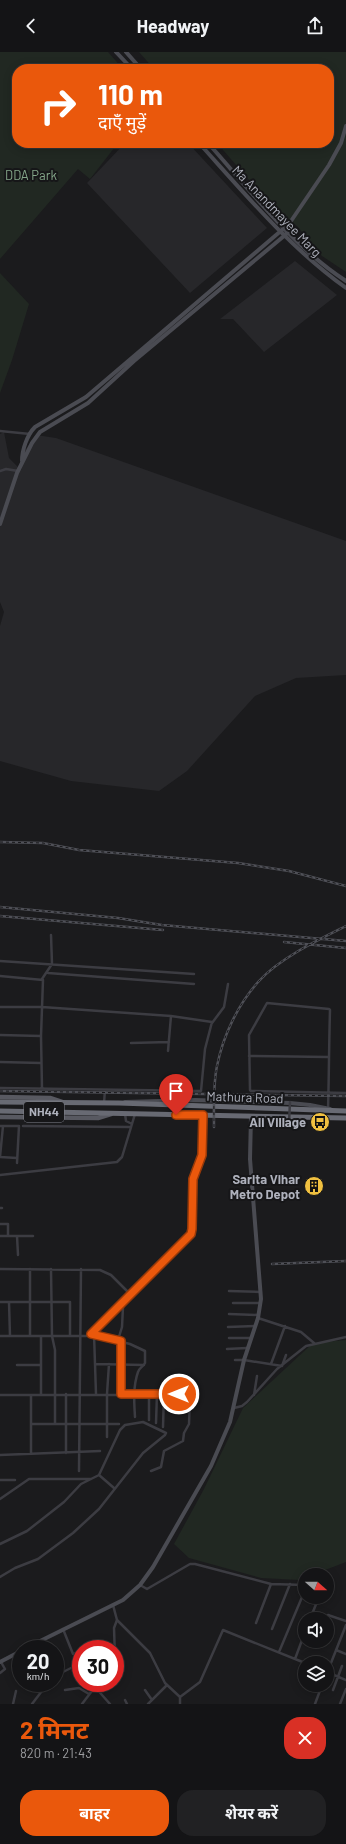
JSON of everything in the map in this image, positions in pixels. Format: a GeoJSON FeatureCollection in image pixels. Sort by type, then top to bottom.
{"type":"FeatureCollection","features":[{"type":"Feature","properties":{"kind":"highway","name":"Mathura Road"},"geometry":{"type":"LineString","coordinates":[[0,1102],[119,1103],[328,1109],[346,1111]]}},
{"type":"Feature","properties":{"kind":"highway","name":"Mathura Road"},"geometry":{"type":"LineString","coordinates":[[0,1111],[346,1118]]}},
{"type":"Feature","properties":{"kind":"main road"},"geometry":{"type":"LineString","coordinates":[[0,1097],[50,1098],[62,1102]]}},
{"type":"Feature","properties":{"kind":"main road","name":"Mathura Road"},"geometry":{"type":"LineString","coordinates":[[0,1117],[98,1118],[112,1113]]}},
{"type":"Feature","properties":{"kind":"street"},"geometry":{"type":"LineString","coordinates":[[116,52],[127,64]]}},
{"type":"Feature","properties":{"kind":"street"},"geometry":{"type":"LineString","coordinates":[[126,52],[137,64]]}},
{"type":"Feature","properties":{"kind":"street"},"geometry":{"type":"LineString","coordinates":[[22,461],[23,451],[30,434],[35,427],[86,396],[289,224],[329,165],[340,143],[346,126]]}},
{"type":"Feature","properties":{"kind":"street","name":"Ma Anandmayee Marg"},"geometry":{"type":"LineString","coordinates":[[204,148],[284,236],[317,267],[346,288]]}},
{"type":"Feature","properties":{"kind":"street","name":"Ma Anandmayee Marg"},"geometry":{"type":"LineString","coordinates":[[213,148],[288,232],[316,260],[346,281]]}},
{"type":"Feature","properties":{"kind":"street"},"geometry":{"type":"LineString","coordinates":[[0,524],[18,470],[40,432],[86,404],[140,356],[284,236],[288,232],[289,224]]}},
{"type":"Feature","properties":{"kind":"street"},"geometry":{"type":"LineString","coordinates":[[0,431],[30,434]]}},
{"type":"Feature","properties":{"kind":"street"},"geometry":{"type":"LineString","coordinates":[[0,471],[6,469],[18,470]]}},
{"type":"Feature","properties":{"kind":"street"},"geometry":{"type":"LineString","coordinates":[[42,1089],[42,979],[48,973],[52,964],[51,935]]}},
{"type":"Feature","properties":{"kind":"street"},"geometry":{"type":"LineString","coordinates":[[0,961],[194,974]]}},
{"type":"Feature","properties":{"kind":"street"},"geometry":{"type":"LineString","coordinates":[[48,973],[194,984]]}},
{"type":"Feature","properties":{"kind":"street"},"geometry":{"type":"LineString","coordinates":[[0,976],[42,979]]}},
{"type":"Feature","properties":{"kind":"street"},"geometry":{"type":"LineString","coordinates":[[0,1088],[201,1091],[205,1049],[212,1023],[224,1007],[228,984]]}},
{"type":"Feature","properties":{"kind":"street"},"geometry":{"type":"LineString","coordinates":[[328,1109],[329,1093],[329,1009],[269,1003],[266,1004],[250,1032],[249,1056],[251,1091],[329,1093],[346,1093]]}},
{"type":"Feature","properties":{"kind":"street"},"geometry":{"type":"LineString","coordinates":[[0,1007],[42,1007],[171,1016],[211,1021],[212,1023]]}},
{"type":"Feature","properties":{"kind":"street"},"geometry":{"type":"LineString","coordinates":[[168,1051],[171,1016]]}},
{"type":"Feature","properties":{"kind":"street"},"geometry":{"type":"LineString","coordinates":[[0,1035],[41,1036]]}},
{"type":"Feature","properties":{"kind":"street"},"geometry":{"type":"LineString","coordinates":[[131,1043],[169,1042]]}},
{"type":"Feature","properties":{"kind":"street"},"geometry":{"type":"LineString","coordinates":[[249,1056],[328,1057]]}},
{"type":"Feature","properties":{"kind":"street"},"geometry":{"type":"LineString","coordinates":[[0,1062],[41,1063]]}},
{"type":"Feature","properties":{"kind":"street"},"geometry":{"type":"LineString","coordinates":[[104,1103],[105,1090]]}},
{"type":"Feature","properties":{"kind":"street"},"geometry":{"type":"LineString","coordinates":[[289,1123],[290,1102]]}},
{"type":"Feature","properties":{"kind":"street"},"geometry":{"type":"LineString","coordinates":[[125,1114],[126,1121],[132,1126]]}},
{"type":"Feature","properties":{"kind":"street"},"geometry":{"type":"LineString","coordinates":[[0,1175],[117,1162],[122,1157],[135,1114]]}},
{"type":"Feature","properties":{"kind":"street"},"geometry":{"type":"LineString","coordinates":[[96,1394],[93,1334],[130,1294],[189,1238],[191,1234],[193,1179],[202,1155],[203,1115]]}},
{"type":"Feature","properties":{"kind":"street"},"geometry":{"type":"LineString","coordinates":[[42,1640],[113,1605],[140,1585],[163,1551],[211,1466],[230,1422],[247,1348],[258,1317],[261,1303],[250,1159],[251,1116]]}},
{"type":"Feature","properties":{"kind":"street"},"geometry":{"type":"LineString","coordinates":[[17,1158],[0,1157],[1,1126],[19,1126],[17,1163]]}},
{"type":"Feature","properties":{"kind":"street"},"geometry":{"type":"LineString","coordinates":[[23,1126],[132,1126]]}},
{"type":"Feature","properties":{"kind":"street"},"geometry":{"type":"LineString","coordinates":[[0,1224],[8,1224],[8,1236]]}},
{"type":"Feature","properties":{"kind":"street"},"geometry":{"type":"LineString","coordinates":[[0,1236],[33,1236]]}},
{"type":"Feature","properties":{"kind":"street"},"geometry":{"type":"LineString","coordinates":[[17,1236],[18,1255]]}},
{"type":"Feature","properties":{"kind":"street"},"geometry":{"type":"LineString","coordinates":[[0,1269],[93,1268],[109,1274],[130,1294]]}},
{"type":"Feature","properties":{"kind":"street"},"geometry":{"type":"LineString","coordinates":[[30,1269],[30,1336]]}},
{"type":"Feature","properties":{"kind":"street"},"geometry":{"type":"LineString","coordinates":[[51,1269],[52,1336],[56,1350],[55,1424]]}},
{"type":"Feature","properties":{"kind":"street"},"geometry":{"type":"LineString","coordinates":[[79,1471],[81,1269]]}},
{"type":"Feature","properties":{"kind":"street"},"geometry":{"type":"LineString","coordinates":[[229,1291],[261,1292]]}},
{"type":"Feature","properties":{"kind":"street"},"geometry":{"type":"LineString","coordinates":[[0,1302],[71,1302],[70,1336]]}},
{"type":"Feature","properties":{"kind":"street"},"geometry":{"type":"LineString","coordinates":[[9,1302],[10,1336]]}},
{"type":"Feature","properties":{"kind":"street"},"geometry":{"type":"LineString","coordinates":[[233,1303],[261,1303]]}},
{"type":"Feature","properties":{"kind":"street"},"geometry":{"type":"LineString","coordinates":[[121,1394],[119,1341],[122,1327],[123,1307]]}},
{"type":"Feature","properties":{"kind":"street"},"geometry":{"type":"LineString","coordinates":[[228,1314],[258,1317],[285,1326],[306,1334],[314,1343]]}},
{"type":"Feature","properties":{"kind":"street"},"geometry":{"type":"LineString","coordinates":[[228,1327],[255,1326]]}},
{"type":"Feature","properties":{"kind":"street"},"geometry":{"type":"LineString","coordinates":[[272,1364],[285,1326]]}},
{"type":"Feature","properties":{"kind":"street"},"geometry":{"type":"LineString","coordinates":[[0,1336],[81,1336],[93,1334],[119,1341],[145,1351],[144,1365],[138,1372],[134,1394],[134,1417]]}},
{"type":"Feature","properties":{"kind":"street"},"geometry":{"type":"LineString","coordinates":[[41,1336],[41,1395]]}},
{"type":"Feature","properties":{"kind":"street"},"geometry":{"type":"LineString","coordinates":[[234,1408],[242,1406],[282,1366],[306,1346],[346,1337]]}},
{"type":"Feature","properties":{"kind":"street"},"geometry":{"type":"LineString","coordinates":[[229,1338],[251,1338]]}},
{"type":"Feature","properties":{"kind":"street"},"geometry":{"type":"LineString","coordinates":[[227,1349],[247,1348]]}},
{"type":"Feature","properties":{"kind":"street"},"geometry":{"type":"LineString","coordinates":[[282,1366],[286,1355]]}},
{"type":"Feature","properties":{"kind":"street"},"geometry":{"type":"LineString","coordinates":[[235,1360],[282,1366]]}},
{"type":"Feature","properties":{"kind":"street"},"geometry":{"type":"LineString","coordinates":[[95,1364],[144,1365]]}},
{"type":"Feature","properties":{"kind":"street"},"geometry":{"type":"LineString","coordinates":[[107,1437],[109,1364]]}},
{"type":"Feature","properties":{"kind":"street"},"geometry":{"type":"LineString","coordinates":[[17,1365],[41,1365]]}},
{"type":"Feature","properties":{"kind":"street"},"geometry":{"type":"LineString","coordinates":[[254,1395],[257,1376]]}},
{"type":"Feature","properties":{"kind":"street"},"geometry":{"type":"LineString","coordinates":[[66,1394],[66,1453]]}},
{"type":"Feature","properties":{"kind":"street"},"geometry":{"type":"LineString","coordinates":[[149,1394],[149,1420]]}},
{"type":"Feature","properties":{"kind":"street"},"geometry":{"type":"LineString","coordinates":[[156,1423],[157,1394]]}},
{"type":"Feature","properties":{"kind":"street"},"geometry":{"type":"LineString","coordinates":[[163,1426],[164,1394]]}},
{"type":"Feature","properties":{"kind":"street"},"geometry":{"type":"LineString","coordinates":[[179,1394],[179,1411]]}},
{"type":"Feature","properties":{"kind":"street"},"geometry":{"type":"LineString","coordinates":[[0,1395],[188,1395],[190,1398],[189,1424],[184,1433],[183,1441],[165,1449],[161,1467],[151,1471]]}},
{"type":"Feature","properties":{"kind":"street"},"geometry":{"type":"LineString","coordinates":[[31,1395],[31,1453]]}},
{"type":"Feature","properties":{"kind":"street"},"geometry":{"type":"LineString","coordinates":[[0,1544],[27,1531],[64,1502],[81,1484],[99,1475],[122,1426],[128,1423],[143,1422],[165,1432],[165,1435],[142,1453],[99,1509],[73,1533],[38,1558],[15,1568],[0,1577]]}},
{"type":"Feature","properties":{"kind":"street"},"geometry":{"type":"LineString","coordinates":[[30,1424],[119,1424]]}},
{"type":"Feature","properties":{"kind":"street"},"geometry":{"type":"LineString","coordinates":[[0,1455],[100,1451]]}},
{"type":"Feature","properties":{"kind":"street"},"geometry":{"type":"LineString","coordinates":[[99,1475],[114,1488]]}},
{"type":"Feature","properties":{"kind":"street"},"geometry":{"type":"LineString","coordinates":[[0,1499],[29,1479],[91,1479]]}},
{"type":"Feature","properties":{"kind":"street"},"geometry":{"type":"LineString","coordinates":[[0,1480],[15,1480]]}},
{"type":"Feature","properties":{"kind":"street"},"geometry":{"type":"LineString","coordinates":[[140,1585],[146,1588],[192,1564],[271,1584],[298,1585]]}},
{"type":"Feature","properties":{"kind":"street"},"geometry":{"type":"LineString","coordinates":[[256,1623],[271,1584]]}},
{"type":"Feature","properties":{"kind":"street"},"geometry":{"type":"LineString","coordinates":[[272,1629],[290,1584]]}},
{"type":"Feature","properties":{"kind":"street"},"geometry":{"type":"LineString","coordinates":[[278,1652],[299,1604]]}},
{"type":"Feature","properties":{"kind":"street"},"geometry":{"type":"LineString","coordinates":[[113,1605],[117,1620],[150,1653],[167,1685],[180,1697],[180,1704]]}},
{"type":"Feature","properties":{"kind":"street"},"geometry":{"type":"LineString","coordinates":[[334,1617],[346,1621]]}},
{"type":"Feature","properties":{"kind":"street"},"geometry":{"type":"LineString","coordinates":[[114,1640],[114,1628],[117,1620]]}},
{"type":"Feature","properties":{"kind":"street"},"geometry":{"type":"LineString","coordinates":[[334,1656],[346,1625]]}},
{"type":"Feature","properties":{"kind":"street"},"geometry":{"type":"LineString","coordinates":[[63,1629],[72,1652]]}},
{"type":"Feature","properties":{"kind":"street"},"geometry":{"type":"LineString","coordinates":[[180,1697],[200,1682],[223,1630],[298,1660]]}},
{"type":"Feature","properties":{"kind":"street"},"geometry":{"type":"LineString","coordinates":[[295,1658],[299,1648]]}},
{"type":"Feature","properties":{"kind":"street"},"geometry":{"type":"LineString","coordinates":[[336,1650],[346,1654]]}},
{"type":"Feature","properties":{"kind":"street"},"geometry":{"type":"LineString","coordinates":[[0,1673],[5,1669],[0,1662],[12,1656]]}},
{"type":"Feature","properties":{"kind":"street"},"geometry":{"type":"LineString","coordinates":[[334,1687],[342,1666]]}},
{"type":"Feature","properties":{"kind":"street"},"geometry":{"type":"LineString","coordinates":[[334,1675],[346,1680]]}},
{"type":"Feature","properties":{"kind":"street"},"geometry":{"type":"LineString","coordinates":[[148,1704],[167,1685]]}},
{"type":"Feature","properties":{"kind":"street"},"geometry":{"type":"LineString","coordinates":[[65,1690],[79,1688],[89,1694],[82,1704]]}},
{"type":"Feature","properties":{"kind":"street"},"geometry":{"type":"LineString","coordinates":[[340,1704],[346,1689]]}},
{"type":"Feature","properties":{"kind":"street"},"geometry":{"type":"LineString","coordinates":[[145,1690],[152,1700]]}},
{"type":"Feature","properties":{"kind":"street"},"geometry":{"type":"LineString","coordinates":[[13,1704],[16,1692]]}},
{"type":"Feature","properties":{"kind":"street"},"geometry":{"type":"LineString","coordinates":[[32,1704],[41,1692]]}},
{"type":"Feature","properties":{"kind":"street"},"geometry":{"type":"LineString","coordinates":[[101,1692],[110,1704]]}},
{"type":"Feature","properties":{"kind":"street"},"geometry":{"type":"LineString","coordinates":[[315,1704],[319,1692]]}},
{"type":"Feature","properties":{"kind":"street"},"geometry":{"type":"LineString","coordinates":[[125,1700],[127,1704]]}},
{"type":"Feature","properties":{"kind":"shaded area"},"geometry":{"type":"Polygon","coordinates":[[[120,148],[193,148],[267,228],[190,293],[87,183],[120,148]]]}},
{"type":"Feature","properties":{"kind":"shaded area"},"geometry":{"type":"Polygon","coordinates":[[[295,261],[337,295],[264,352],[233,319],[220,319],[295,261]]]}},
{"type":"Feature","properties":{"kind":"shaded area"},"geometry":{"type":"Polygon","coordinates":[[[4,432],[9,458],[21,470],[25,450],[36,435],[56,438],[346,541],[346,675],[296,678],[255,696],[187,771],[159,791],[71,781],[0,761],[0,626],[4,612],[0,602],[0,434],[4,432]]]}},
{"type":"Feature","properties":{"kind":"green space","name":"DDA Park"},"geometry":{"type":"Polygon","coordinates":[[[0,52],[108,52],[119,64],[12,64],[12,148],[114,148],[90,179],[78,169],[0,259],[0,52]]]}},
{"type":"Feature","properties":{"kind":"green space"},"geometry":{"type":"Polygon","coordinates":[[[139,52],[346,52],[346,272],[322,256],[297,226],[269,203],[221,148],[334,148],[334,64],[150,64],[139,52]]]}},
{"type":"Feature","properties":{"kind":"green space"},"geometry":{"type":"Polygon","coordinates":[[[0,273],[29,304],[0,393],[0,273]]]}},
{"type":"Feature","properties":{"kind":"green space"},"geometry":{"type":"Polygon","coordinates":[[[346,1340],[346,1562],[330,1568],[298,1568],[298,1580],[261,1578],[189,1558],[174,1544],[204,1489],[243,1408],[313,1343],[346,1340]]]}},
{"type":"Feature","properties":{"kind":"railway"},"geometry":{"type":"LineString","coordinates":[[0,842],[43,843],[79,850],[238,863],[289,871],[346,886]]}},
{"type":"Feature","properties":{"kind":"railway"},"geometry":{"type":"LineString","coordinates":[[0,907],[118,918],[162,925],[346,941]]}},
{"type":"Feature","properties":{"kind":"railway"},"geometry":{"type":"LineString","coordinates":[[0,916],[163,930]]}},
{"type":"Feature","properties":{"kind":"railway"},"geometry":{"type":"LineString","coordinates":[[214,1127],[214,1096],[217,1066],[227,1032],[244,1000],[259,981],[288,957],[346,926]]}},
{"type":"Feature","properties":{"kind":"railway"},"geometry":{"type":"LineString","coordinates":[[284,942],[346,948]]}},
{"type":"Feature","properties":{"kind":"railway"},"geometry":{"type":"LineString","coordinates":[[0,1091],[346,1096]]}},
{"type":"Feature","properties":{"kind":"railway"},"geometry":{"type":"LineString","coordinates":[[272,1264],[346,1261]]}},
{"type":"Feature","properties":{"kind":"place","name":"Ali Village"},"geometry":{"type":"Point","coordinates":[320,1122]}},
{"type":"Feature","properties":{"kind":"place","name":"Sarita Vihar Metro Depot"},"geometry":{"type":"Point","coordinates":[314,1186]}},
{"type":"Feature","properties":{"kind":"route"},"geometry":{"type":"LineString","coordinates":[[176,1115],[203,1115],[202,1155],[193,1179],[191,1234],[189,1238],[151,1273],[91,1334],[121,1341],[121,1394],[179,1394]]}}]}
